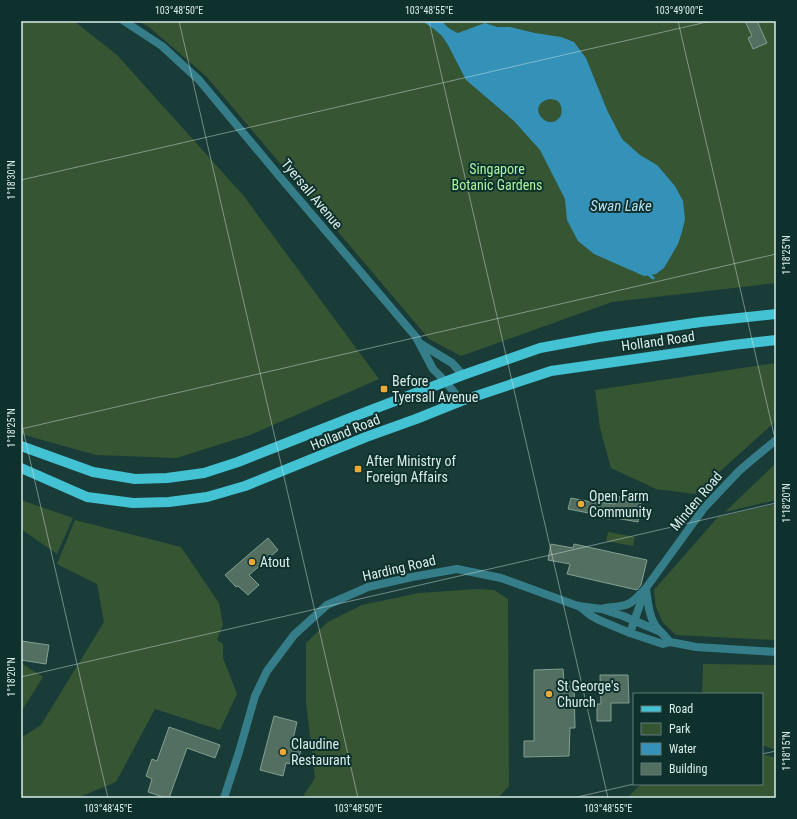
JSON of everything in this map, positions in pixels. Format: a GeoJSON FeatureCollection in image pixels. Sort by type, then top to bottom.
{"type":"FeatureCollection","features":[{"type":"Feature","properties":{"kind":"main road","name":"Holland Road"},"geometry":{"type":"LineString","coordinates":[[21,446],[93,472],[135,479],[167,478],[204,473],[238,462],[463,375],[540,348],[599,337],[701,322],[776,314]]}},
{"type":"Feature","properties":{"kind":"main road","name":"Holland Road"},"geometry":{"type":"LineString","coordinates":[[21,468],[87,497],[133,503],[169,502],[207,497],[245,486],[461,401],[551,371],[776,340]]}},
{"type":"Feature","properties":{"kind":"street","name":"Tyersall Avenue"},"geometry":{"type":"LineString","coordinates":[[124,21],[162,46],[199,80],[416,337],[433,369],[446,382],[461,401]]}},
{"type":"Feature","properties":{"kind":"street"},"geometry":{"type":"LineString","coordinates":[[421,344],[452,363],[463,375]]}},
{"type":"Feature","properties":{"kind":"street","name":"Minden Road"},"geometry":{"type":"LineString","coordinates":[[602,609],[629,604],[646,588],[704,508],[739,471],[776,440]]}},
{"type":"Feature","properties":{"kind":"street","name":"Harding Road"},"geometry":{"type":"LineString","coordinates":[[224,798],[255,696],[267,671],[294,635],[327,604],[368,587],[457,569],[501,578],[578,606],[602,609],[634,620],[661,632]]}},
{"type":"Feature","properties":{"kind":"street"},"geometry":{"type":"LineString","coordinates":[[646,588],[649,609],[655,626],[670,642]]}},
{"type":"Feature","properties":{"kind":"street","name":"Minden Road"},"geometry":{"type":"LineString","coordinates":[[630,633],[646,588]]}},
{"type":"Feature","properties":{"kind":"street","name":"Harding Road"},"geometry":{"type":"LineString","coordinates":[[578,606],[599,620],[630,633],[663,644],[670,642],[696,647],[776,652]]}},
{"type":"Feature","properties":{"kind":"green space"},"geometry":{"type":"Polygon","coordinates":[[[21,21],[74,21],[117,55],[243,195],[379,379],[250,435],[176,458],[96,455],[21,434],[21,21]]]}},
{"type":"Feature","properties":{"kind":"green space","name":"Singapore Botanic Gardens"},"geometry":{"type":"Polygon","coordinates":[[[138,21],[776,21],[776,283],[612,302],[461,356],[429,339],[206,76],[149,27],[138,21]]]}},
{"type":"Feature","properties":{"kind":"green space"},"geometry":{"type":"Polygon","coordinates":[[[776,363],[776,421],[695,494],[656,489],[611,468],[600,428],[595,390],[776,363]]]}},
{"type":"Feature","properties":{"kind":"green space"},"geometry":{"type":"Polygon","coordinates":[[[776,463],[776,500],[725,512],[776,463]]]}},
{"type":"Feature","properties":{"kind":"green space"},"geometry":{"type":"Polygon","coordinates":[[[21,500],[73,518],[57,554],[21,529],[21,500]]]}},
{"type":"Feature","properties":{"kind":"green space"},"geometry":{"type":"Polygon","coordinates":[[[776,504],[776,640],[676,635],[663,623],[656,607],[654,590],[718,517],[776,504]]]}},
{"type":"Feature","properties":{"kind":"green space"},"geometry":{"type":"Polygon","coordinates":[[[75,520],[181,547],[219,603],[223,625],[217,640],[223,644],[223,658],[237,694],[220,730],[155,709],[116,782],[77,798],[21,798],[21,738],[41,725],[104,622],[97,584],[57,564],[75,520]]]}},
{"type":"Feature","properties":{"kind":"green space"},"geometry":{"type":"Polygon","coordinates":[[[608,532],[635,537],[633,546],[606,541],[608,532]]]}},
{"type":"Feature","properties":{"kind":"green space"},"geometry":{"type":"Polygon","coordinates":[[[478,589],[494,590],[508,599],[509,786],[498,798],[302,798],[315,778],[306,702],[306,643],[328,622],[362,605],[419,593],[478,589]]]}},
{"type":"Feature","properties":{"kind":"green space"},"geometry":{"type":"Polygon","coordinates":[[[21,663],[43,677],[21,712],[21,663]]]}},
{"type":"Feature","properties":{"kind":"green space"},"geometry":{"type":"Polygon","coordinates":[[[703,664],[776,665],[776,750],[763,745],[763,693],[702,693],[703,664]]]}},
{"type":"Feature","properties":{"kind":"green space"},"geometry":{"type":"Polygon","coordinates":[[[763,754],[776,758],[776,798],[627,798],[640,785],[763,785],[763,754]]]}},
{"type":"Feature","properties":{"kind":"water","name":"Swan Lake"},"geometry":{"type":"Polygon","coordinates":[[[422,21],[443,21],[447,27],[458,33],[485,23],[497,27],[510,27],[561,37],[574,42],[586,58],[607,110],[622,139],[640,155],[657,165],[675,186],[683,201],[685,219],[682,232],[678,244],[664,268],[656,274],[644,276],[594,254],[578,241],[567,220],[565,199],[540,150],[514,121],[466,80],[448,45],[442,36],[422,21]],[[551,99],[542,102],[538,111],[544,120],[549,122],[555,121],[560,117],[562,110],[558,101],[551,99]]]}},
{"type":"Feature","properties":{"kind":"building"},"geometry":{"type":"Polygon","coordinates":[[[745,21],[757,21],[767,43],[753,49],[748,38],[752,36],[745,21]]]}},
{"type":"Feature","properties":{"kind":"building"},"geometry":{"type":"Polygon","coordinates":[[[616,496],[641,501],[638,522],[610,517],[610,519],[598,517],[599,515],[568,509],[571,498],[597,503],[615,504],[616,496]]]}},
{"type":"Feature","properties":{"kind":"building","name":"Atout"},"geometry":{"type":"Polygon","coordinates":[[[268,538],[278,550],[249,575],[259,585],[248,595],[238,586],[236,587],[225,575],[268,538]]]}},
{"type":"Feature","properties":{"kind":"building"},"geometry":{"type":"Polygon","coordinates":[[[551,544],[573,548],[574,544],[647,560],[641,585],[637,590],[567,574],[570,564],[548,560],[551,544]]]}},
{"type":"Feature","properties":{"kind":"building"},"geometry":{"type":"Polygon","coordinates":[[[21,641],[49,645],[46,664],[21,660],[21,641]]]}},
{"type":"Feature","properties":{"kind":"building"},"geometry":{"type":"Polygon","coordinates":[[[563,669],[564,682],[574,682],[575,728],[570,728],[569,756],[524,757],[524,741],[534,741],[534,670],[563,669]]]}},
{"type":"Feature","properties":{"kind":"building"},"geometry":{"type":"Polygon","coordinates":[[[600,675],[628,675],[629,703],[611,703],[611,721],[597,721],[597,704],[601,704],[600,675]]]}},
{"type":"Feature","properties":{"kind":"building","name":"Claudine Restaurant"},"geometry":{"type":"Polygon","coordinates":[[[274,716],[297,722],[293,739],[303,742],[297,765],[286,763],[283,776],[260,770],[274,716]]]}},
{"type":"Feature","properties":{"kind":"building"},"geometry":{"type":"Polygon","coordinates":[[[169,727],[220,745],[215,758],[187,748],[169,798],[166,798],[148,792],[152,779],[146,776],[152,759],[157,761],[169,727]]]}},
{"type":"Feature","properties":{"kind":"waterway"},"geometry":{"type":"LineString","coordinates":[[647,273],[653,278]]}},
{"type":"Feature","properties":{"kind":"place","name":"Before Tyersall Avenue"},"geometry":{"type":"Point","coordinates":[384,389]}},
{"type":"Feature","properties":{"kind":"place","name":"After Ministry of Foreign Affairs"},"geometry":{"type":"Point","coordinates":[358,469]}},
{"type":"Feature","properties":{"kind":"place","name":"Open Farm Community"},"geometry":{"type":"Point","coordinates":[581,504]}},
{"type":"Feature","properties":{"kind":"place","name":"Atout"},"geometry":{"type":"Point","coordinates":[252,562]}},
{"type":"Feature","properties":{"kind":"place","name":"St George's Church"},"geometry":{"type":"Point","coordinates":[549,694]}},
{"type":"Feature","properties":{"kind":"place","name":"Claudine Restaurant"},"geometry":{"type":"Point","coordinates":[283,752]}}]}
